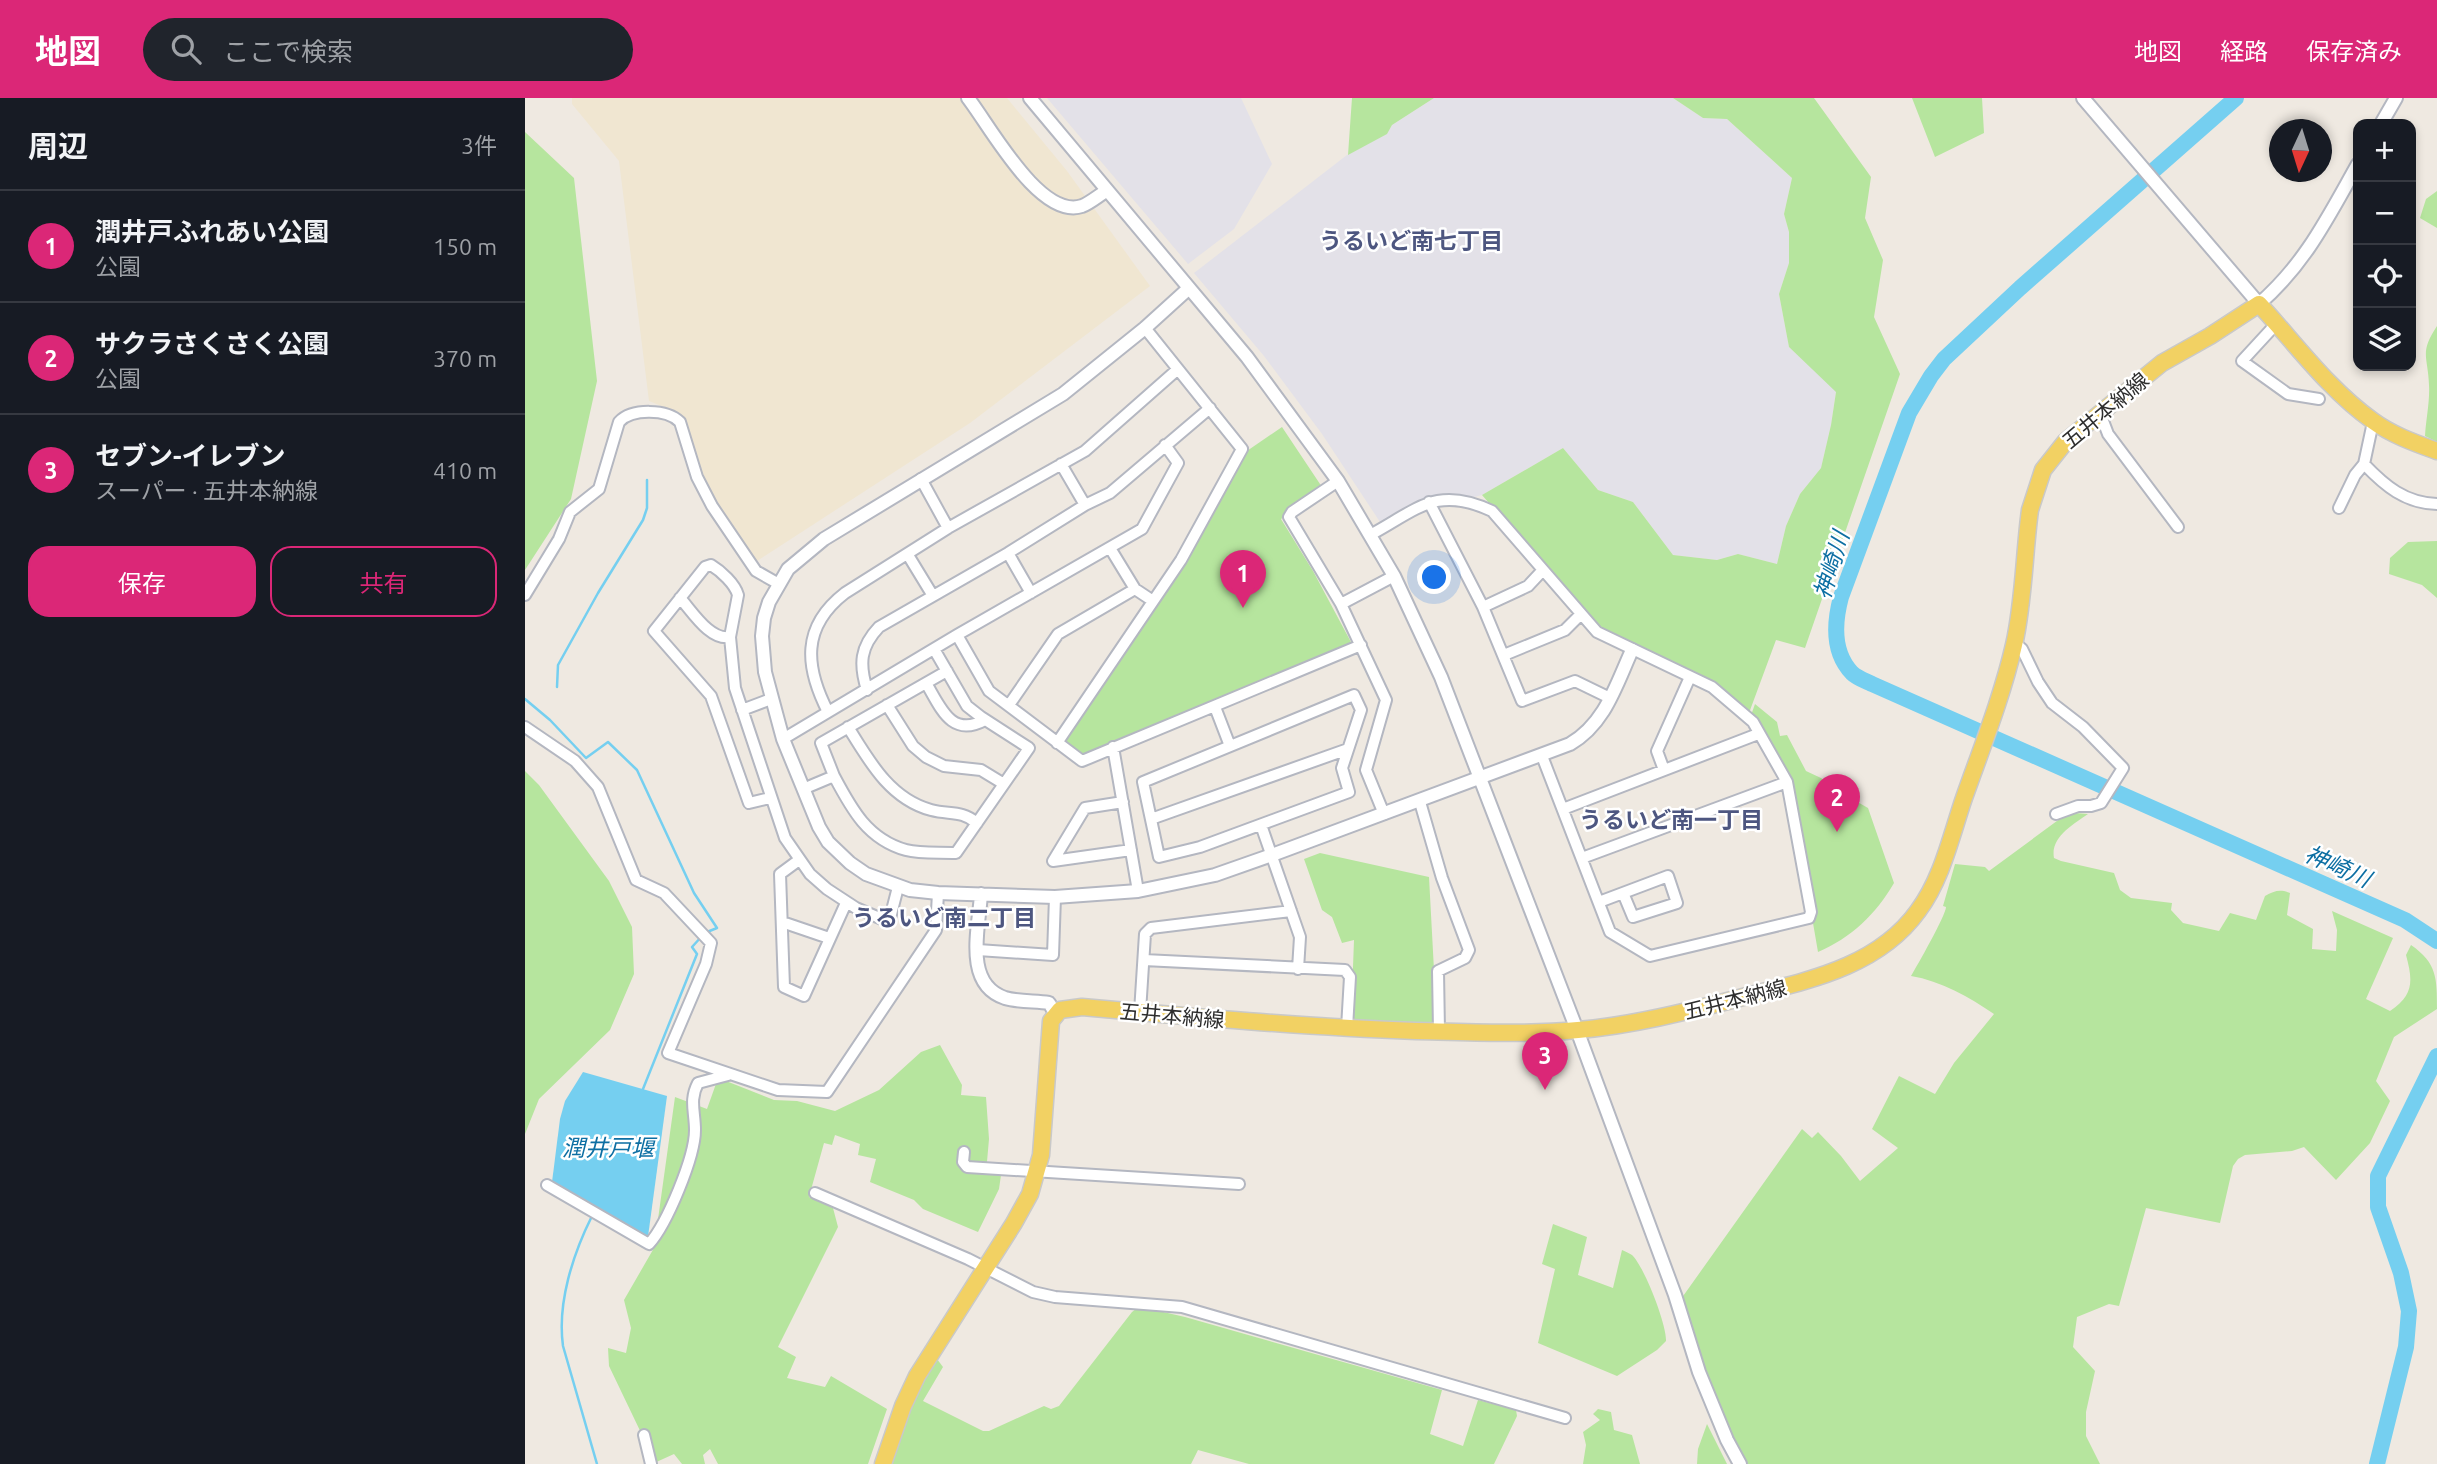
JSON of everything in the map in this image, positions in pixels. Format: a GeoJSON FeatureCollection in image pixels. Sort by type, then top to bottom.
{"type":"FeatureCollection","features":[{"type":"Feature","properties":{"kind":"main road"},"geometry":{"type":"LineString","coordinates":[[2259,304],[2338,391],[2373,422],[2437,451]]}},
{"type":"Feature","properties":{"kind":"main road","name":"五井本納線"},"geometry":{"type":"LineString","coordinates":[[1055,1013],[1066,1008],[1081,1007],[1347,1028],[1439,1031],[1577,1030],[1636,1023],[1810,980],[1859,961],[1878,950],[1911,920],[1929,892],[1985,742],[2014,642],[2030,510],[2038,482],[2050,459],[2066,442],[2162,363],[2259,304]]}},
{"type":"Feature","properties":{"kind":"main road"},"geometry":{"type":"LineString","coordinates":[[883,1464],[903,1406],[917,1376],[1023,1209],[1037,1172],[1043,1134],[1049,1032],[1055,1013]]}},
{"type":"Feature","properties":{"kind":"street"},"geometry":{"type":"LineString","coordinates":[[968,98],[1025,178],[1053,202],[1069,207],[1082,206],[1105,191]]}},
{"type":"Feature","properties":{"kind":"street"},"geometry":{"type":"LineString","coordinates":[[1030,98],[1105,191],[1247,357],[1338,481],[1394,576],[1441,677],[1577,1030],[1675,1295],[1699,1372],[1727,1440],[1740,1464]]}},
{"type":"Feature","properties":{"kind":"street"},"geometry":{"type":"LineString","coordinates":[[2083,98],[2259,304],[2298,266],[2309,251],[2353,173]]}},
{"type":"Feature","properties":{"kind":"street"},"geometry":{"type":"LineString","coordinates":[[2384,119],[2396,98]]}},
{"type":"Feature","properties":{"kind":"street"},"geometry":{"type":"LineString","coordinates":[[1188,289],[1145,328],[1063,394],[824,539],[788,569],[769,602],[762,636],[764,663],[783,739],[818,827],[839,853],[866,874],[898,887],[938,893],[1055,897],[1138,891],[1215,875],[1420,802],[1570,744],[1591,730],[1610,698],[1632,650]]}},
{"type":"Feature","properties":{"kind":"street"},"geometry":{"type":"LineString","coordinates":[[2277,323],[2242,361],[2288,394],[2319,399]]}},
{"type":"Feature","properties":{"kind":"street"},"geometry":{"type":"LineString","coordinates":[[1057,743],[1181,560],[1243,449],[1145,328]]}},
{"type":"Feature","properties":{"kind":"street"},"geometry":{"type":"LineString","coordinates":[[828,712],[811,671],[812,643],[819,624],[832,605],[845,593],[948,528],[1085,451],[1178,369]]}},
{"type":"Feature","properties":{"kind":"street"},"geometry":{"type":"LineString","coordinates":[[867,690],[861,661],[870,636],[879,627],[1085,505],[1110,493],[1210,408]]}},
{"type":"Feature","properties":{"kind":"street"},"geometry":{"type":"LineString","coordinates":[[525,595],[559,539],[570,512],[599,489],[619,422],[627,415],[635,413],[666,414],[680,422],[697,477],[712,506],[756,571],[779,584]]}},
{"type":"Feature","properties":{"kind":"street"},"geometry":{"type":"LineString","coordinates":[[2100,413],[2108,434],[2178,527]]}},
{"type":"Feature","properties":{"kind":"street"},"geometry":{"type":"LineString","coordinates":[[2339,508],[2354,475],[2364,464],[2373,422]]}},
{"type":"Feature","properties":{"kind":"street"},"geometry":{"type":"LineString","coordinates":[[783,739],[1142,529],[1178,463],[1165,445]]}},
{"type":"Feature","properties":{"kind":"street"},"geometry":{"type":"LineString","coordinates":[[1061,464],[1085,505]]}},
{"type":"Feature","properties":{"kind":"street"},"geometry":{"type":"LineString","coordinates":[[2364,464],[2394,492],[2422,502],[2437,504]]}},
{"type":"Feature","properties":{"kind":"street"},"geometry":{"type":"LineString","coordinates":[[921,479],[948,528]]}},
{"type":"Feature","properties":{"kind":"street"},"geometry":{"type":"LineString","coordinates":[[1338,481],[1292,512],[1289,517],[1341,604],[1386,700],[1366,769],[1384,814]]}},
{"type":"Feature","properties":{"kind":"street"},"geometry":{"type":"LineString","coordinates":[[1370,535],[1429,502],[1443,499],[1469,501],[1492,511],[1597,632],[1712,687],[1753,722],[1787,782],[1811,912],[1809,918],[1650,956],[1610,932],[1542,756]]}},
{"type":"Feature","properties":{"kind":"street"},"geometry":{"type":"LineString","coordinates":[[1429,502],[1483,607],[1522,701],[1575,681],[1610,698]]}},
{"type":"Feature","properties":{"kind":"street"},"geometry":{"type":"LineString","coordinates":[[1110,548],[1135,589],[1153,601]]}},
{"type":"Feature","properties":{"kind":"street"},"geometry":{"type":"LineString","coordinates":[[1008,553],[1031,593]]}},
{"type":"Feature","properties":{"kind":"street"},"geometry":{"type":"LineString","coordinates":[[908,555],[933,596]]}},
{"type":"Feature","properties":{"kind":"street"},"geometry":{"type":"LineString","coordinates":[[770,798],[749,803],[711,696],[654,631],[705,566],[716,568],[737,589],[730,637],[732,671],[741,710],[785,838],[810,874],[846,903],[889,922],[898,887]]}},
{"type":"Feature","properties":{"kind":"street"},"geometry":{"type":"LineString","coordinates":[[1483,607],[1528,586],[1542,571]]}},
{"type":"Feature","properties":{"kind":"street"},"geometry":{"type":"LineString","coordinates":[[1341,604],[1394,576]]}},
{"type":"Feature","properties":{"kind":"street"},"geometry":{"type":"LineString","coordinates":[[1009,705],[1058,634],[1135,589]]}},
{"type":"Feature","properties":{"kind":"street"},"geometry":{"type":"LineString","coordinates":[[680,598],[714,635],[730,637]]}},
{"type":"Feature","properties":{"kind":"street"},"geometry":{"type":"LineString","coordinates":[[1504,655],[1565,629],[1580,615]]}},
{"type":"Feature","properties":{"kind":"street"},"geometry":{"type":"LineString","coordinates":[[957,635],[989,691],[1082,761],[1361,645]]}},
{"type":"Feature","properties":{"kind":"street"},"geometry":{"type":"LineString","coordinates":[[2014,642],[2022,649],[2052,703],[2083,727],[2123,768],[2101,803],[2078,806],[2056,814]]}},
{"type":"Feature","properties":{"kind":"street"},"geometry":{"type":"LineString","coordinates":[[934,649],[947,671],[967,706],[1028,748],[956,853],[907,850],[879,838],[857,818],[834,776],[821,743],[947,671]]}},
{"type":"Feature","properties":{"kind":"street"},"geometry":{"type":"LineString","coordinates":[[1664,770],[1657,751],[1691,677]]}},
{"type":"Feature","properties":{"kind":"street"},"geometry":{"type":"LineString","coordinates":[[926,683],[945,716],[957,725],[973,726],[985,720]]}},
{"type":"Feature","properties":{"kind":"street"},"geometry":{"type":"LineString","coordinates":[[1354,695],[1361,710],[1348,748],[1342,768],[1349,792],[1200,847],[1159,857],[1143,782],[1354,695]]}},
{"type":"Feature","properties":{"kind":"street"},"geometry":{"type":"LineString","coordinates":[[741,710],[771,699]]}},
{"type":"Feature","properties":{"kind":"street"},"geometry":{"type":"LineString","coordinates":[[887,705],[913,746],[926,757],[944,766],[982,770],[1004,784]]}},
{"type":"Feature","properties":{"kind":"street"},"geometry":{"type":"LineString","coordinates":[[1215,707],[1230,746]]}},
{"type":"Feature","properties":{"kind":"street"},"geometry":{"type":"LineString","coordinates":[[525,727],[575,761],[598,787],[636,880],[664,892],[711,943],[706,964],[668,1053],[778,1090],[827,1092],[936,930],[938,893]]}},
{"type":"Feature","properties":{"kind":"street"},"geometry":{"type":"LineString","coordinates":[[848,727],[880,777],[900,795],[930,810],[966,814],[977,822]]}},
{"type":"Feature","properties":{"kind":"street"},"geometry":{"type":"LineString","coordinates":[[1563,809],[1758,734]]}},
{"type":"Feature","properties":{"kind":"street"},"geometry":{"type":"LineString","coordinates":[[1113,747],[1138,891]]}},
{"type":"Feature","properties":{"kind":"street"},"geometry":{"type":"LineString","coordinates":[[1151,819],[1348,748]]}},
{"type":"Feature","properties":{"kind":"street"},"geometry":{"type":"LineString","coordinates":[[803,789],[834,776]]}},
{"type":"Feature","properties":{"kind":"street"},"geometry":{"type":"LineString","coordinates":[[1582,858],[1787,782]]}},
{"type":"Feature","properties":{"kind":"street"},"geometry":{"type":"LineString","coordinates":[[1122,802],[1085,808],[1053,862],[1131,850]]}},
{"type":"Feature","properties":{"kind":"street"},"geometry":{"type":"LineString","coordinates":[[1420,802],[1442,878],[1469,950],[1465,958],[1438,971],[1439,1031]]}},
{"type":"Feature","properties":{"kind":"street"},"geometry":{"type":"LineString","coordinates":[[1261,825],[1300,937],[1298,969]]}},
{"type":"Feature","properties":{"kind":"street"},"geometry":{"type":"LineString","coordinates":[[799,860],[780,874],[784,987],[804,996],[846,903]]}},
{"type":"Feature","properties":{"kind":"street"},"geometry":{"type":"LineString","coordinates":[[1599,902],[1668,876],[1677,903],[1633,917],[1623,893]]}},
{"type":"Feature","properties":{"kind":"street"},"geometry":{"type":"LineString","coordinates":[[981,894],[977,965],[981,979],[993,993],[1008,999],[1049,1003],[1055,1013]]}},
{"type":"Feature","properties":{"kind":"street"},"geometry":{"type":"LineString","coordinates":[[978,950],[1053,954],[1055,897]]}},
{"type":"Feature","properties":{"kind":"street"},"geometry":{"type":"LineString","coordinates":[[1140,1012],[1145,934],[1151,928],[1291,911]]}},
{"type":"Feature","properties":{"kind":"street"},"geometry":{"type":"LineString","coordinates":[[782,922],[829,938]]}},
{"type":"Feature","properties":{"kind":"street"},"geometry":{"type":"LineString","coordinates":[[1144,960],[1349,972],[1347,1028]]}},
{"type":"Feature","properties":{"kind":"street"},"geometry":{"type":"LineString","coordinates":[[547,1185],[649,1244],[667,1219],[693,1148],[695,1131],[692,1094],[698,1083],[731,1074]]}},
{"type":"Feature","properties":{"kind":"street"},"geometry":{"type":"LineString","coordinates":[[964,1152],[963,1163],[967,1167],[1239,1184]]}},
{"type":"Feature","properties":{"kind":"street"},"geometry":{"type":"LineString","coordinates":[[815,1193],[984,1267],[1033,1292],[1055,1297],[1182,1307],[1565,1418]]}},
{"type":"Feature","properties":{"kind":"street"},"geometry":{"type":"LineString","coordinates":[[644,1435],[651,1464]]}},
{"type":"Feature","properties":{"kind":"shaded area"},"geometry":{"type":"Polygon","coordinates":[[[572,98],[1007,98],[1067,171],[1150,286],[970,423],[757,561],[709,498],[679,413],[649,401],[619,161],[572,104],[572,98]]]}},
{"type":"Feature","properties":{"kind":"shaded area"},"geometry":{"type":"Polygon","coordinates":[[[1047,98],[1241,98],[1272,164],[1234,229],[1188,264],[1047,98]]]}},
{"type":"Feature","properties":{"kind":"shaded area"},"geometry":{"type":"Polygon","coordinates":[[[1434,98],[1673,98],[1703,118],[1727,119],[1792,178],[1784,214],[1789,232],[1789,263],[1779,294],[1789,347],[1836,391],[1821,468],[1800,494],[1786,526],[1777,564],[1738,554],[1717,560],[1673,555],[1633,502],[1598,490],[1563,448],[1482,495],[1380,522],[1322,434],[1264,356],[1194,273],[1347,155],[1386,134],[1392,125],[1434,98]]]}},
{"type":"Feature","properties":{"kind":"green space"},"geometry":{"type":"Polygon","coordinates":[[[1352,98],[1434,98],[1392,125],[1387,134],[1348,155],[1352,98]]]}},
{"type":"Feature","properties":{"kind":"green space"},"geometry":{"type":"Polygon","coordinates":[[[1673,98],[1814,98],[1871,177],[1865,218],[1883,260],[1874,317],[1900,374],[1805,648],[1776,640],[1749,713],[1715,685],[1695,673],[1598,628],[1482,495],[1563,448],[1598,490],[1633,502],[1673,555],[1717,560],[1738,554],[1777,564],[1786,526],[1800,494],[1821,468],[1836,392],[1789,347],[1779,294],[1789,263],[1789,232],[1784,214],[1792,178],[1727,119],[1703,118],[1673,98]]]}},
{"type":"Feature","properties":{"kind":"green space"},"geometry":{"type":"Polygon","coordinates":[[[1912,98],[1982,98],[1984,133],[1935,157],[1912,98]]]}},
{"type":"Feature","properties":{"kind":"green space"},"geometry":{"type":"Polygon","coordinates":[[[525,132],[574,178],[597,381],[571,499],[525,570],[525,132]]]}},
{"type":"Feature","properties":{"kind":"green space"},"geometry":{"type":"Polygon","coordinates":[[[2437,191],[2437,228],[2420,218],[2426,199],[2437,191]]]}},
{"type":"Feature","properties":{"kind":"green space"},"geometry":{"type":"Polygon","coordinates":[[[2437,326],[2437,442],[2425,436],[2429,391],[2426,349],[2437,326]]]}},
{"type":"Feature","properties":{"kind":"green space"},"geometry":{"type":"Polygon","coordinates":[[[1282,427],[1324,490],[1281,519],[1313,571],[1352,644],[1082,762],[1062,746],[1244,453],[1282,427]]]}},
{"type":"Feature","properties":{"kind":"green space"},"geometry":{"type":"Polygon","coordinates":[[[2437,541],[2437,598],[2422,585],[2389,574],[2390,558],[2408,542],[2437,541]]]}},
{"type":"Feature","properties":{"kind":"green space"},"geometry":{"type":"Polygon","coordinates":[[[1755,704],[1777,722],[1780,736],[1787,735],[1806,771],[1868,808],[1894,883],[1862,924],[1841,940],[1818,952],[1792,801],[1749,721],[1755,704]]]}},
{"type":"Feature","properties":{"kind":"green space"},"geometry":{"type":"Polygon","coordinates":[[[525,771],[539,785],[609,881],[632,927],[634,974],[610,1030],[539,1099],[525,1134],[525,771]]]}},
{"type":"Feature","properties":{"kind":"green space"},"geometry":{"type":"Polygon","coordinates":[[[2075,813],[2088,814],[2059,837],[2054,858],[2114,873],[2120,890],[2131,898],[2172,903],[2171,910],[2183,923],[2219,931],[2230,913],[2256,920],[2265,896],[2283,891],[2290,893],[2287,915],[2313,929],[2312,949],[2336,951],[2337,930],[2332,911],[2393,938],[2366,999],[2390,1011],[2404,999],[2410,987],[2406,955],[2411,945],[2426,958],[2436,980],[2437,1009],[2394,1037],[2376,1081],[2390,1101],[2370,1143],[2336,1180],[2304,1147],[2292,1151],[2245,1155],[2233,1166],[2220,1223],[2146,1208],[2119,1306],[2109,1304],[2077,1317],[2073,1347],[2095,1371],[2086,1412],[2086,1436],[2100,1464],[1747,1464],[1717,1406],[1681,1299],[1802,1129],[1812,1138],[1818,1132],[1860,1181],[1898,1148],[1872,1129],[1899,1076],[1935,1094],[1954,1063],[1994,1014],[1954,990],[1911,976],[1945,912],[1946,907],[1943,906],[1955,864],[1985,867],[1989,871],[2061,818],[2075,813]]]}},
{"type":"Feature","properties":{"kind":"green space"},"geometry":{"type":"Polygon","coordinates":[[[1320,853],[1429,877],[1437,1026],[1351,1021],[1354,940],[1342,943],[1332,917],[1322,910],[1304,859],[1320,853]]]}},
{"type":"Feature","properties":{"kind":"green space"},"geometry":{"type":"Polygon","coordinates":[[[940,1045],[962,1085],[961,1095],[986,1097],[989,1139],[986,1173],[1001,1175],[999,1189],[978,1232],[923,1209],[914,1200],[870,1182],[876,1159],[858,1155],[860,1144],[835,1135],[832,1145],[824,1143],[809,1197],[833,1208],[838,1227],[778,1347],[796,1357],[787,1378],[825,1387],[831,1376],[887,1409],[868,1464],[718,1464],[710,1449],[703,1455],[705,1464],[682,1464],[674,1454],[652,1464],[644,1439],[609,1366],[608,1348],[626,1353],[631,1328],[624,1300],[654,1248],[675,1097],[707,1109],[717,1081],[721,1079],[774,1100],[797,1101],[835,1111],[879,1090],[921,1052],[940,1045]]]}},
{"type":"Feature","properties":{"kind":"green space"},"geometry":{"type":"Polygon","coordinates":[[[1553,1224],[1587,1237],[1578,1275],[1613,1288],[1622,1250],[1637,1261],[1648,1283],[1663,1322],[1666,1341],[1617,1376],[1538,1343],[1555,1269],[1542,1264],[1553,1224]]]}},
{"type":"Feature","properties":{"kind":"green space"},"geometry":{"type":"Polygon","coordinates":[[[1136,1309],[1185,1317],[1442,1390],[1430,1434],[1463,1446],[1478,1400],[1516,1410],[1517,1416],[1494,1464],[1249,1464],[1198,1450],[1191,1464],[890,1464],[916,1395],[937,1359],[943,1367],[923,1401],[983,1431],[989,1431],[1044,1406],[1051,1409],[1059,1406],[1136,1309]]]}},
{"type":"Feature","properties":{"kind":"green space"},"geometry":{"type":"Polygon","coordinates":[[[1598,1409],[1611,1412],[1614,1430],[1632,1435],[1640,1464],[1583,1464],[1586,1445],[1583,1432],[1600,1420],[1593,1414],[1598,1409]]]}},
{"type":"Feature","properties":{"kind":"green space"},"geometry":{"type":"Polygon","coordinates":[[[1707,1424],[1727,1464],[1697,1464],[1698,1449],[1707,1424]]]}},
{"type":"Feature","properties":{"kind":"water","name":"潤井戸堰"},"geometry":{"type":"Polygon","coordinates":[[[583,1072],[667,1096],[647,1244],[643,1248],[551,1190],[560,1119],[565,1101],[583,1072]]]}},
{"type":"Feature","properties":{"kind":"waterway","name":"神崎川"},"geometry":{"type":"LineString","coordinates":[[2236,98],[2020,288],[1944,359],[1931,376],[1909,413],[1841,597],[1836,627],[1838,647],[1845,665],[1862,679],[2405,920],[2437,941]]}},
{"type":"Feature","properties":{"kind":"waterway"},"geometry":{"type":"LineString","coordinates":[[557,687],[558,665],[643,520],[647,508],[647,480]]}},
{"type":"Feature","properties":{"kind":"waterway"},"geometry":{"type":"LineString","coordinates":[[525,699],[550,720],[586,758],[608,742],[637,770],[694,893],[717,928],[707,932]]}},
{"type":"Feature","properties":{"kind":"waterway"},"geometry":{"type":"LineString","coordinates":[[643,1089],[697,954],[692,947],[702,936]]}},
{"type":"Feature","properties":{"kind":"waterway","name":"神崎川"},"geometry":{"type":"LineString","coordinates":[[2377,1464],[2406,1347],[2409,1311],[2401,1273],[2378,1207],[2378,1176],[2437,1056]]}},
{"type":"Feature","properties":{"kind":"waterway"},"geometry":{"type":"LineString","coordinates":[[592,1216],[568,1279],[562,1330],[563,1346],[597,1464]]}},
{"type":"Feature","properties":{"kind":"place","name":"潤井戸ふれあい公園"},"geometry":{"type":"Point","coordinates":[1243,608]}},
{"type":"Feature","properties":{"kind":"place","name":"サクラさくさく公園"},"geometry":{"type":"Point","coordinates":[1837,832]}},
{"type":"Feature","properties":{"kind":"place","name":"セブン-イレブン"},"geometry":{"type":"Point","coordinates":[1545,1090]}},
{"type":"Feature","properties":{"kind":"district","name":"うるいど南七丁目"},"geometry":{"type":"Point","coordinates":[1411,240]}},
{"type":"Feature","properties":{"kind":"district","name":"うるいど南一丁目"},"geometry":{"type":"Point","coordinates":[1671,819]}},
{"type":"Feature","properties":{"kind":"district","name":"うるいど南二丁目"},"geometry":{"type":"Point","coordinates":[944,917]}}]}
